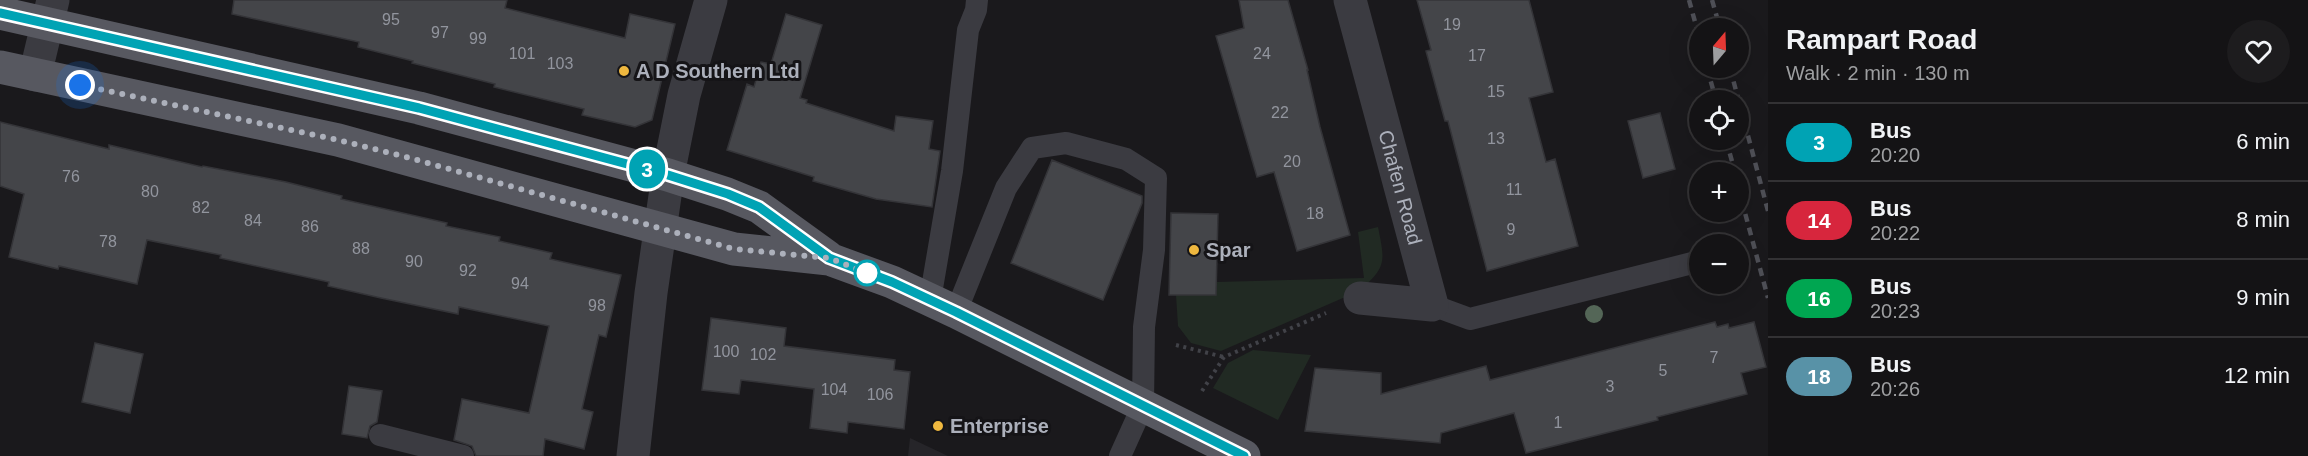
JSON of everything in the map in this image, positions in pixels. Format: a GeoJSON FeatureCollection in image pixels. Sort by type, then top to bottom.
{"type":"FeatureCollection","features":[{"type":"Feature","properties":{"kind":"main road"},"geometry":{"type":"LineString","coordinates":[[0,13],[50,12],[419,108],[668,175],[728,194],[759,207],[829,258],[892,282],[943,306],[1244,456]]}},
{"type":"Feature","properties":{"kind":"main road"},"geometry":{"type":"LineString","coordinates":[[0,67],[338,140],[734,249],[829,258]]}},
{"type":"Feature","properties":{"kind":"street"},"geometry":{"type":"LineString","coordinates":[[633,456],[651,293],[668,175],[684,95],[711,0]]}},
{"type":"Feature","properties":{"kind":"street","name":"Chafen Road"},"geometry":{"type":"LineString","coordinates":[[1350,0],[1432,305]]}},
{"type":"Feature","properties":{"kind":"street"},"geometry":{"type":"LineString","coordinates":[[35,75],[50,12]]}},
{"type":"Feature","properties":{"kind":"street"},"geometry":{"type":"LineString","coordinates":[[1360,298],[1432,305]]}},
{"type":"Feature","properties":{"kind":"lane"},"geometry":{"type":"LineString","coordinates":[[943,306],[952,171],[968,30],[976,10],[976,0]]}},
{"type":"Feature","properties":{"kind":"lane"},"geometry":{"type":"LineString","coordinates":[[943,306],[1006,188],[1032,148],[1066,143],[1126,159],[1156,178],[1154,250],[1143,337],[1143,405],[1120,456]]}},
{"type":"Feature","properties":{"kind":"lane"},"geometry":{"type":"LineString","coordinates":[[1432,305],[1470,319],[1689,264]]}},
{"type":"Feature","properties":{"kind":"lane"},"geometry":{"type":"LineString","coordinates":[[380,435],[463,456]]}},
{"type":"Feature","properties":{"kind":"path"},"geometry":{"type":"LineString","coordinates":[[1179,423],[1224,357],[1360,298]]}},
{"type":"Feature","properties":{"kind":"path"},"geometry":{"type":"LineString","coordinates":[[1143,337],[1224,357]]}},
{"type":"Feature","properties":{"kind":"shaded area"},"geometry":{"type":"Polygon","coordinates":[[[1378,227],[1382,263],[1375,276],[1359,291],[1221,351],[1191,343],[1178,326],[1176,295],[1216,295],[1217,282],[1364,278],[1358,232],[1378,227]]]}},
{"type":"Feature","properties":{"kind":"shaded area"},"geometry":{"type":"Polygon","coordinates":[[[1253,350],[1311,355],[1278,420],[1213,388],[1228,363],[1253,350]]]}},
{"type":"Feature","properties":{"kind":"shaded area"},"geometry":{"type":"Polygon","coordinates":[[[910,438],[948,456],[908,456],[910,438]]]}},
{"type":"Feature","properties":{"kind":"building"},"geometry":{"type":"Polygon","coordinates":[[[234,0],[507,0],[505,8],[625,38],[630,14],[675,24],[652,120],[635,127],[582,115],[584,109],[494,87],[495,84],[358,47],[359,42],[232,14],[234,0]]]}},
{"type":"Feature","properties":{"kind":"building"},"geometry":{"type":"Polygon","coordinates":[[[1239,0],[1288,0],[1350,235],[1297,251],[1274,172],[1257,177],[1216,36],[1244,28],[1239,0]]]}},
{"type":"Feature","properties":{"kind":"building"},"geometry":{"type":"Polygon","coordinates":[[[1417,0],[1529,0],[1553,92],[1529,98],[1546,162],[1555,159],[1578,246],[1487,271],[1448,121],[1445,121],[1426,51],[1431,50],[1417,0]]]}},
{"type":"Feature","properties":{"kind":"building"},"geometry":{"type":"Polygon","coordinates":[[[786,14],[822,25],[800,98],[807,100],[806,103],[894,131],[896,116],[933,121],[929,149],[940,151],[932,207],[876,199],[813,181],[814,177],[727,150],[747,84],[754,87],[761,62],[771,64],[786,14]]]}},
{"type":"Feature","properties":{"kind":"building"},"geometry":{"type":"Polygon","coordinates":[[[1660,113],[1675,169],[1643,178],[1628,121],[1660,113]]]}},
{"type":"Feature","properties":{"kind":"building"},"geometry":{"type":"Polygon","coordinates":[[[0,122],[109,149],[109,145],[202,167],[286,182],[342,196],[341,199],[447,223],[446,226],[500,237],[499,241],[552,253],[550,259],[621,275],[606,337],[599,335],[582,409],[593,412],[584,449],[545,439],[543,456],[476,456],[472,446],[454,440],[462,399],[529,413],[549,326],[459,307],[458,314],[381,298],[328,286],[329,282],[220,258],[221,255],[147,240],[137,284],[9,257],[24,194],[0,186],[0,122]]]}},
{"type":"Feature","properties":{"kind":"building"},"geometry":{"type":"Polygon","coordinates":[[[1052,160],[1142,196],[1142,203],[1103,300],[1011,263],[1052,160]]]}},
{"type":"Feature","properties":{"kind":"building","name":"Spar"},"geometry":{"type":"Polygon","coordinates":[[[1171,213],[1218,214],[1216,295],[1169,295],[1171,213]]]}},
{"type":"Feature","properties":{"kind":"building"},"geometry":{"type":"Polygon","coordinates":[[[711,318],[786,328],[784,346],[895,360],[894,370],[910,372],[904,429],[848,422],[847,433],[810,428],[814,389],[741,380],[739,394],[702,390],[711,318]]]}},
{"type":"Feature","properties":{"kind":"building"},"geometry":{"type":"Polygon","coordinates":[[[1715,322],[1717,327],[1728,324],[1729,328],[1754,322],[1766,367],[1741,373],[1747,394],[1657,417],[1658,420],[1526,453],[1514,413],[1441,433],[1440,443],[1305,431],[1315,368],[1381,373],[1381,394],[1486,366],[1490,380],[1715,322]]]}},
{"type":"Feature","properties":{"kind":"building"},"geometry":{"type":"Polygon","coordinates":[[[95,343],[143,354],[130,413],[82,402],[95,343]]]}},
{"type":"Feature","properties":{"kind":"building"},"geometry":{"type":"Polygon","coordinates":[[[349,386],[382,391],[377,422],[370,426],[367,438],[342,434],[349,386]]]}},
{"type":"Feature","properties":{"kind":"railway"},"geometry":{"type":"LineString","coordinates":[[1689,0],[1694,18]]}},
{"type":"Feature","properties":{"kind":"railway"},"geometry":{"type":"LineString","coordinates":[[1712,0],[1717,18]]}},
{"type":"Feature","properties":{"kind":"railway"},"geometry":{"type":"LineString","coordinates":[[1710,78],[1713,90]]}},
{"type":"Feature","properties":{"kind":"railway"},"geometry":{"type":"LineString","coordinates":[[1733,78],[1768,211]]}},
{"type":"Feature","properties":{"kind":"railway"},"geometry":{"type":"LineString","coordinates":[[1729,150],[1732,162]]}},
{"type":"Feature","properties":{"kind":"railway"},"geometry":{"type":"LineString","coordinates":[[1747,222],[1768,298]]}},
{"type":"Feature","properties":{"kind":"bus line","name":"3"},"geometry":{"type":"LineString","coordinates":[[0,13],[419,108],[668,175],[728,194],[759,207],[829,258],[892,282],[956,312],[1244,456]]}},
{"type":"Feature","properties":{"kind":"place","name":"A D Southern Ltd"},"geometry":{"type":"Point","coordinates":[624,71]}},
{"type":"Feature","properties":{"kind":"place","name":"Spar"},"geometry":{"type":"Point","coordinates":[1194,250]}},
{"type":"Feature","properties":{"kind":"place","name":"Enterprise"},"geometry":{"type":"Point","coordinates":[938,426]}},
{"type":"Feature","properties":{"kind":"route"},"geometry":{"type":"LineString","coordinates":[[80,85],[338,140],[410,158],[734,249],[829,258],[872,275],[867,273]]}}]}
